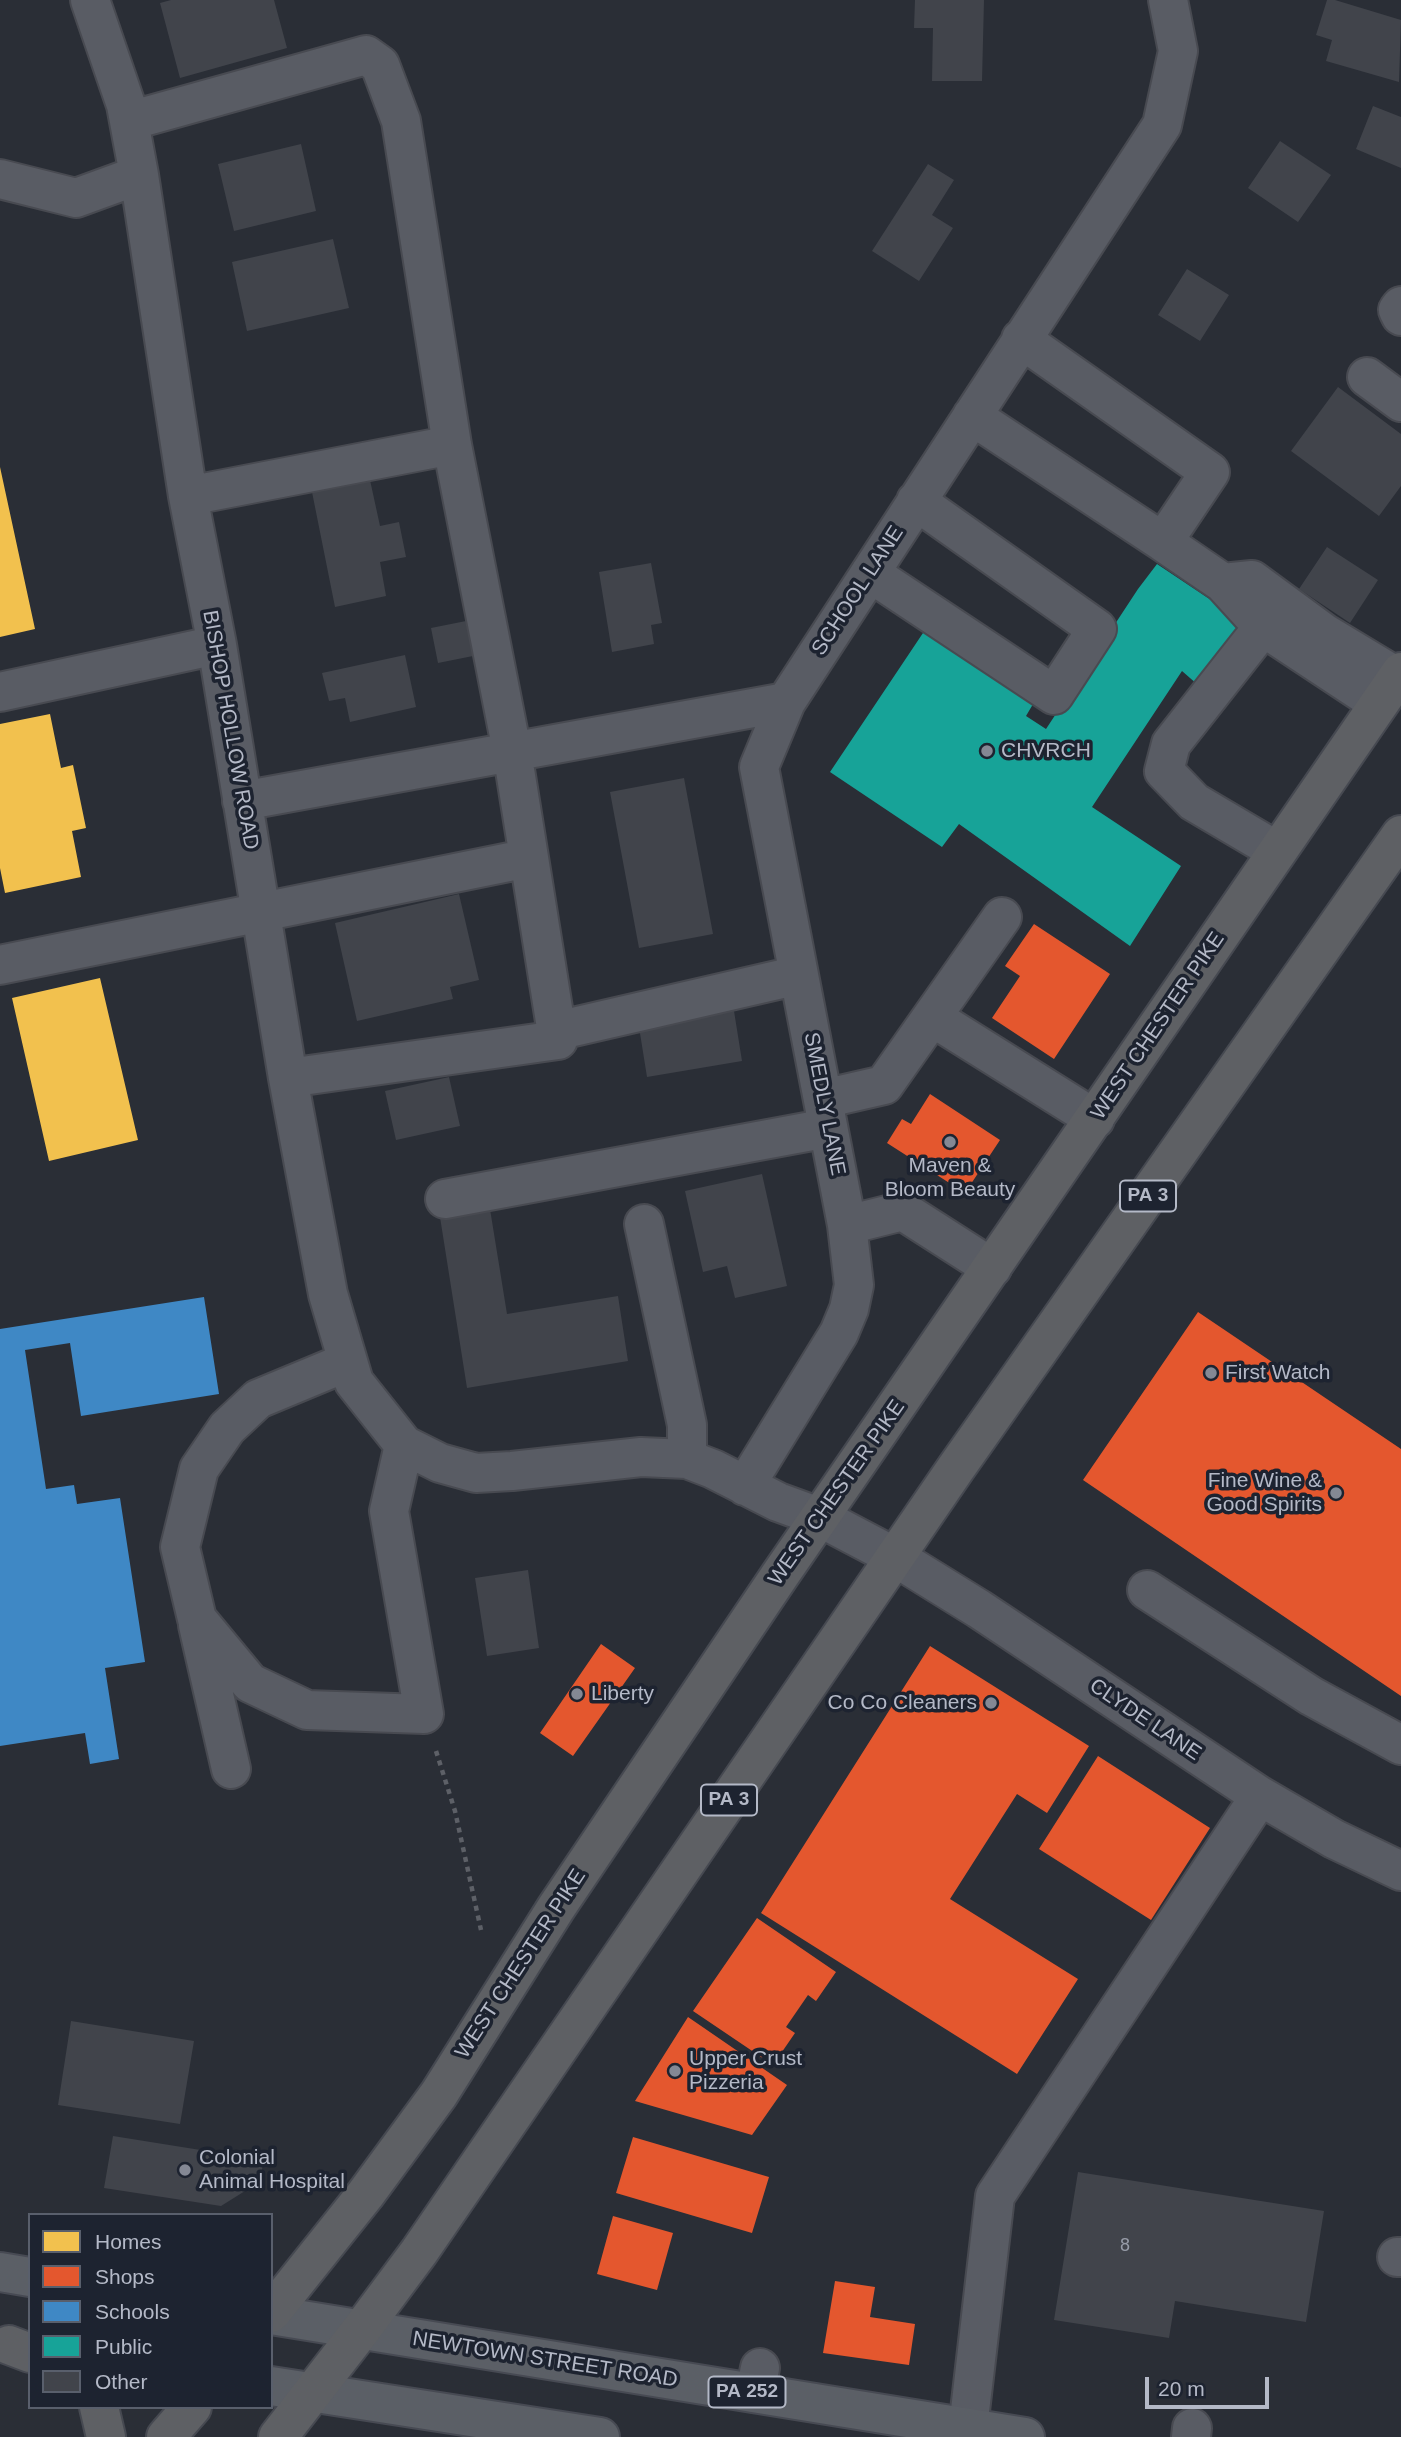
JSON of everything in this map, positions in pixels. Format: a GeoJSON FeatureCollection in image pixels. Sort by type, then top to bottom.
{"type":"FeatureCollection","features":[{"type":"Feature","properties":{"kind":"highway","name":"WEST CHESTER PIKE"},"geometry":{"type":"LineString","coordinates":[[273,2311],[365,2195],[439,2094],[556,1908],[819,1517],[1392,684]]}},
{"type":"Feature","properties":{"kind":"highway","name":"PA 3"},"geometry":{"type":"LineString","coordinates":[[278,2437],[361,2330],[471,2178],[895,1557],[1395,847]]}},
{"type":"Feature","properties":{"kind":"highway"},"geometry":{"type":"LineString","coordinates":[[99,2409],[106,2437]]}},
{"type":"Feature","properties":{"kind":"highway"},"geometry":{"type":"LineString","coordinates":[[166,2437],[190,2409]]}},
{"type":"Feature","properties":{"kind":"main road"},"geometry":{"type":"LineString","coordinates":[[0,2272],[28,2277]]}},
{"type":"Feature","properties":{"kind":"main road","name":"NEWTOWN STREET ROAD"},"geometry":{"type":"LineString","coordinates":[[273,2314],[361,2330],[758,2381],[968,2428],[1025,2437]]}},
{"type":"Feature","properties":{"kind":"main road"},"geometry":{"type":"LineString","coordinates":[[273,2386],[600,2437]]}},
{"type":"Feature","properties":{"kind":"street","name":"BISHOP HOLLOW ROAD"},"geometry":{"type":"LineString","coordinates":[[90,0],[126,105],[188,496],[217,645],[288,1078],[328,1294],[354,1382],[404,1445],[440,1463],[476,1473],[641,1457],[687,1459],[778,1502],[819,1517],[895,1557]]}},
{"type":"Feature","properties":{"kind":"street","name":"SCHOOL LANE"},"geometry":{"type":"LineString","coordinates":[[786,702],[1162,125],[1178,51],[1168,0]]}},
{"type":"Feature","properties":{"kind":"street"},"geometry":{"type":"LineString","coordinates":[[129,121],[366,55],[380,65],[401,121],[452,445],[512,751],[558,1040],[288,1078]]}},
{"type":"Feature","properties":{"kind":"street"},"geometry":{"type":"LineString","coordinates":[[0,179],[76,198],[139,175]]}},
{"type":"Feature","properties":{"kind":"street"},"geometry":{"type":"LineString","coordinates":[[1401,306],[1398,310],[1401,316]]}},
{"type":"Feature","properties":{"kind":"street"},"geometry":{"type":"LineString","coordinates":[[1021,339],[1210,472],[1163,542]]}},
{"type":"Feature","properties":{"kind":"street"},"geometry":{"type":"LineString","coordinates":[[1367,377],[1401,402]]}},
{"type":"Feature","properties":{"kind":"street"},"geometry":{"type":"LineString","coordinates":[[972,416],[1223,583],[1263,627],[1392,684]]}},
{"type":"Feature","properties":{"kind":"street"},"geometry":{"type":"LineString","coordinates":[[188,496],[452,445]]}},
{"type":"Feature","properties":{"kind":"street"},"geometry":{"type":"LineString","coordinates":[[870,573],[1054,695],[1097,629],[916,501]]}},
{"type":"Feature","properties":{"kind":"street"},"geometry":{"type":"LineString","coordinates":[[1223,583],[1252,580],[1392,684]]}},
{"type":"Feature","properties":{"kind":"street"},"geometry":{"type":"LineString","coordinates":[[1263,627],[1171,744],[1164,771],[1194,802],[1277,851]]}},
{"type":"Feature","properties":{"kind":"street"},"geometry":{"type":"LineString","coordinates":[[0,692],[217,645]]}},
{"type":"Feature","properties":{"kind":"street"},"geometry":{"type":"LineString","coordinates":[[242,801],[786,702]]}},
{"type":"Feature","properties":{"kind":"street","name":"SMEDLY LANE"},"geometry":{"type":"LineString","coordinates":[[745,1486],[839,1333],[849,1309],[854,1285],[847,1225],[759,767],[786,702]]}},
{"type":"Feature","properties":{"kind":"street"},"geometry":{"type":"LineString","coordinates":[[0,965],[529,858]]}},
{"type":"Feature","properties":{"kind":"street"},"geometry":{"type":"LineString","coordinates":[[445,1199],[826,1113],[884,1085],[1002,917]]}},
{"type":"Feature","properties":{"kind":"street"},"geometry":{"type":"LineString","coordinates":[[556,1031],[799,975]]}},
{"type":"Feature","properties":{"kind":"street"},"geometry":{"type":"LineString","coordinates":[[932,1017],[1095,1119]]}},
{"type":"Feature","properties":{"kind":"street"},"geometry":{"type":"LineString","coordinates":[[847,1225],[903,1211],[992,1268]]}},
{"type":"Feature","properties":{"kind":"street"},"geometry":{"type":"LineString","coordinates":[[644,1224],[687,1425],[687,1459]]}},
{"type":"Feature","properties":{"kind":"street"},"geometry":{"type":"LineString","coordinates":[[231,1769],[180,1547],[199,1469],[227,1428],[258,1399],[348,1362]]}},
{"type":"Feature","properties":{"kind":"street"},"geometry":{"type":"LineString","coordinates":[[197,1619],[250,1683],[307,1710],[424,1714],[389,1511],[404,1445]]}},
{"type":"Feature","properties":{"kind":"street","name":"CLYDE LANE"},"geometry":{"type":"LineString","coordinates":[[895,1557],[979,1609],[1259,1796],[1334,1839],[1401,1871]]}},
{"type":"Feature","properties":{"kind":"street"},"geometry":{"type":"LineString","coordinates":[[1147,1590],[1311,1696],[1401,1745]]}},
{"type":"Feature","properties":{"kind":"street"},"geometry":{"type":"LineString","coordinates":[[968,2428],[975,2230],[995,2196],[1009,2148],[1131,1964],[1259,1796]]}},
{"type":"Feature","properties":{"kind":"path"},"geometry":{"type":"LineString","coordinates":[[424,1714],[455,1811],[481,1930]]}},
{"type":"Feature","properties":{"kind":"building: Homes"},"geometry":{"type":"Polygon","coordinates":[[[0,467],[35,629],[0,637],[0,467]]]}},
{"type":"Feature","properties":{"kind":"building: Homes"},"geometry":{"type":"Polygon","coordinates":[[[50,714],[61,768],[73,765],[86,828],[72,831],[81,877],[5,893],[0,868],[0,724],[50,714]]]}},
{"type":"Feature","properties":{"kind":"building: Homes"},"geometry":{"type":"Polygon","coordinates":[[[100,978],[138,1140],[49,1161],[12,998],[100,978]]]}},
{"type":"Feature","properties":{"kind":"building: Shops"},"geometry":{"type":"Polygon","coordinates":[[[1034,924],[1110,974],[1054,1059],[992,1018],[1020,976],[1005,966],[1034,924]]]}},
{"type":"Feature","properties":{"kind":"building: Shops"},"geometry":{"type":"Polygon","coordinates":[[[930,1094],[1000,1140],[965,1193],[887,1143],[902,1119],[911,1124],[930,1094]]]}},
{"type":"Feature","properties":{"kind":"building: Shops"},"geometry":{"type":"Polygon","coordinates":[[[1198,1312],[1401,1449],[1401,1696],[1083,1480],[1198,1312]]]}},
{"type":"Feature","properties":{"kind":"building: Shops"},"geometry":{"type":"Polygon","coordinates":[[[601,1644],[635,1668],[573,1756],[540,1733],[601,1644]]]}},
{"type":"Feature","properties":{"kind":"building: Shops"},"geometry":{"type":"Polygon","coordinates":[[[930,1646],[1089,1746],[1047,1813],[1017,1794],[950,1899],[1078,1979],[1017,2074],[761,1913],[930,1646]]]}},
{"type":"Feature","properties":{"kind":"building: Shops"},"geometry":{"type":"Polygon","coordinates":[[[1098,1756],[1210,1828],[1151,1920],[1039,1849],[1098,1756]]]}},
{"type":"Feature","properties":{"kind":"building: Shops"},"geometry":{"type":"Polygon","coordinates":[[[757,1918],[836,1972],[816,2001],[808,1995],[786,2027],[795,2033],[773,2065],[693,2011],[757,1918]]]}},
{"type":"Feature","properties":{"kind":"building: Shops"},"geometry":{"type":"Polygon","coordinates":[[[688,2017],[787,2085],[752,2135],[635,2101],[688,2017]]]}},
{"type":"Feature","properties":{"kind":"building: Shops"},"geometry":{"type":"Polygon","coordinates":[[[633,2137],[769,2177],[752,2233],[616,2193],[633,2137]]]}},
{"type":"Feature","properties":{"kind":"building: Shops"},"geometry":{"type":"Polygon","coordinates":[[[613,2216],[673,2233],[657,2290],[597,2274],[613,2216]]]}},
{"type":"Feature","properties":{"kind":"building: Shops"},"geometry":{"type":"Polygon","coordinates":[[[835,2281],[875,2287],[870,2317],[915,2324],[909,2365],[823,2353],[835,2281]]]}},
{"type":"Feature","properties":{"kind":"building: Schools"},"geometry":{"type":"Polygon","coordinates":[[[204,1297],[219,1394],[81,1416],[70,1343],[25,1350],[46,1489],[74,1485],[77,1504],[120,1498],[145,1662],[105,1668],[119,1759],[90,1764],[85,1733],[0,1746],[0,1329],[204,1297]]]}},
{"type":"Feature","properties":{"kind":"building: Public","name":"CHVRCH"},"geometry":{"type":"Polygon","coordinates":[[[1157,564],[1244,622],[1198,685],[1182,671],[1092,807],[1181,866],[1130,946],[959,824],[942,847],[830,772],[927,627],[1036,699],[1026,716],[1046,729],[1157,564]]]}},
{"type":"Feature","properties":{"kind":"building: Other"},"geometry":{"type":"Polygon","coordinates":[[[171,0],[274,0],[287,48],[180,78],[160,3],[171,0]]]}},
{"type":"Feature","properties":{"kind":"building: Other"},"geometry":{"type":"Polygon","coordinates":[[[915,0],[984,0],[982,81],[932,81],[933,28],[914,28],[915,0]]]}},
{"type":"Feature","properties":{"kind":"building: Other"},"geometry":{"type":"Polygon","coordinates":[[[1327,0],[1401,20],[1399,82],[1326,61],[1332,40],[1316,35],[1327,0]]]}},
{"type":"Feature","properties":{"kind":"building: Other"},"geometry":{"type":"Polygon","coordinates":[[[1373,106],[1401,117],[1401,168],[1356,149],[1373,106]]]}},
{"type":"Feature","properties":{"kind":"building: Other"},"geometry":{"type":"Polygon","coordinates":[[[1280,141],[1331,175],[1298,222],[1248,188],[1280,141]]]}},
{"type":"Feature","properties":{"kind":"building: Other"},"geometry":{"type":"Polygon","coordinates":[[[301,144],[316,211],[234,231],[218,164],[301,144]]]}},
{"type":"Feature","properties":{"kind":"building: Other"},"geometry":{"type":"Polygon","coordinates":[[[928,164],[954,180],[932,215],[953,228],[919,281],[872,251],[928,164]]]}},
{"type":"Feature","properties":{"kind":"building: Other"},"geometry":{"type":"Polygon","coordinates":[[[333,239],[349,308],[247,331],[232,262],[333,239]]]}},
{"type":"Feature","properties":{"kind":"building: Other"},"geometry":{"type":"Polygon","coordinates":[[[1187,269],[1229,295],[1200,341],[1158,315],[1187,269]]]}},
{"type":"Feature","properties":{"kind":"building: Other"},"geometry":{"type":"Polygon","coordinates":[[[1338,387],[1401,434],[1401,486],[1379,516],[1291,451],[1338,387]]]}},
{"type":"Feature","properties":{"kind":"building: Other"},"geometry":{"type":"Polygon","coordinates":[[[370,480],[380,526],[399,522],[406,557],[380,562],[386,596],[335,607],[312,492],[370,480]]]}},
{"type":"Feature","properties":{"kind":"building: Other"},"geometry":{"type":"Polygon","coordinates":[[[1327,547],[1378,580],[1350,623],[1299,589],[1327,547]]]}},
{"type":"Feature","properties":{"kind":"building: Other"},"geometry":{"type":"Polygon","coordinates":[[[651,563],[662,623],[651,625],[654,644],[612,652],[599,572],[651,563]]]}},
{"type":"Feature","properties":{"kind":"building: Other"},"geometry":{"type":"Polygon","coordinates":[[[466,621],[473,656],[438,663],[431,628],[466,621]]]}},
{"type":"Feature","properties":{"kind":"building: Other"},"geometry":{"type":"Polygon","coordinates":[[[405,655],[416,707],[350,722],[345,698],[329,701],[322,673],[405,655]]]}},
{"type":"Feature","properties":{"kind":"building: Other"},"geometry":{"type":"Polygon","coordinates":[[[684,778],[713,934],[639,948],[610,792],[684,778]]]}},
{"type":"Feature","properties":{"kind":"building: Other"},"geometry":{"type":"Polygon","coordinates":[[[459,894],[479,980],[450,987],[453,999],[357,1021],[335,923],[459,894]]]}},
{"type":"Feature","properties":{"kind":"building: Other"},"geometry":{"type":"Polygon","coordinates":[[[734,1011],[742,1061],[647,1077],[639,1027],[734,1011]]]}},
{"type":"Feature","properties":{"kind":"building: Other"},"geometry":{"type":"Polygon","coordinates":[[[449,1077],[460,1126],[396,1140],[385,1091],[449,1077]]]}},
{"type":"Feature","properties":{"kind":"building: Other"},"geometry":{"type":"Polygon","coordinates":[[[762,1174],[787,1286],[735,1298],[727,1266],[703,1272],[685,1191],[762,1174]]]}},
{"type":"Feature","properties":{"kind":"building: Other"},"geometry":{"type":"Polygon","coordinates":[[[490,1209],[507,1314],[618,1296],[628,1361],[467,1388],[440,1217],[490,1209]]]}},
{"type":"Feature","properties":{"kind":"building: Other"},"geometry":{"type":"Polygon","coordinates":[[[528,1570],[539,1648],[487,1656],[475,1578],[528,1570]]]}},
{"type":"Feature","properties":{"kind":"building: Other"},"geometry":{"type":"Polygon","coordinates":[[[71,2021],[194,2041],[180,2124],[58,2105],[71,2021]]]}},
{"type":"Feature","properties":{"kind":"building: Other","name":"Colonial Animal Hospital"},"geometry":{"type":"Polygon","coordinates":[[[113,2136],[263,2160],[261,2181],[221,2206],[104,2188],[113,2136]]]}},
{"type":"Feature","properties":{"kind":"building: Other"},"geometry":{"type":"Polygon","coordinates":[[[1078,2172],[1324,2211],[1306,2322],[1175,2301],[1169,2338],[1054,2320],[1078,2172]]]}},
{"type":"Feature","properties":{"kind":"place","name":"CHVRCH"},"geometry":{"type":"Point","coordinates":[987,751]}},
{"type":"Feature","properties":{"kind":"place","name":"Maven & Bloom Beauty"},"geometry":{"type":"Point","coordinates":[950,1142]}},
{"type":"Feature","properties":{"kind":"place","name":"First Watch"},"geometry":{"type":"Point","coordinates":[1211,1373]}},
{"type":"Feature","properties":{"kind":"place","name":"Fine Wine & Good Spirits"},"geometry":{"type":"Point","coordinates":[1336,1493]}},
{"type":"Feature","properties":{"kind":"place","name":"Liberty"},"geometry":{"type":"Point","coordinates":[577,1694]}},
{"type":"Feature","properties":{"kind":"place","name":"Co Co Cleaners"},"geometry":{"type":"Point","coordinates":[991,1703]}},
{"type":"Feature","properties":{"kind":"place","name":"Upper Crust Pizzeria"},"geometry":{"type":"Point","coordinates":[675,2071]}},
{"type":"Feature","properties":{"kind":"place","name":"Colonial Animal Hospital"},"geometry":{"type":"Point","coordinates":[185,2170]}}]}
